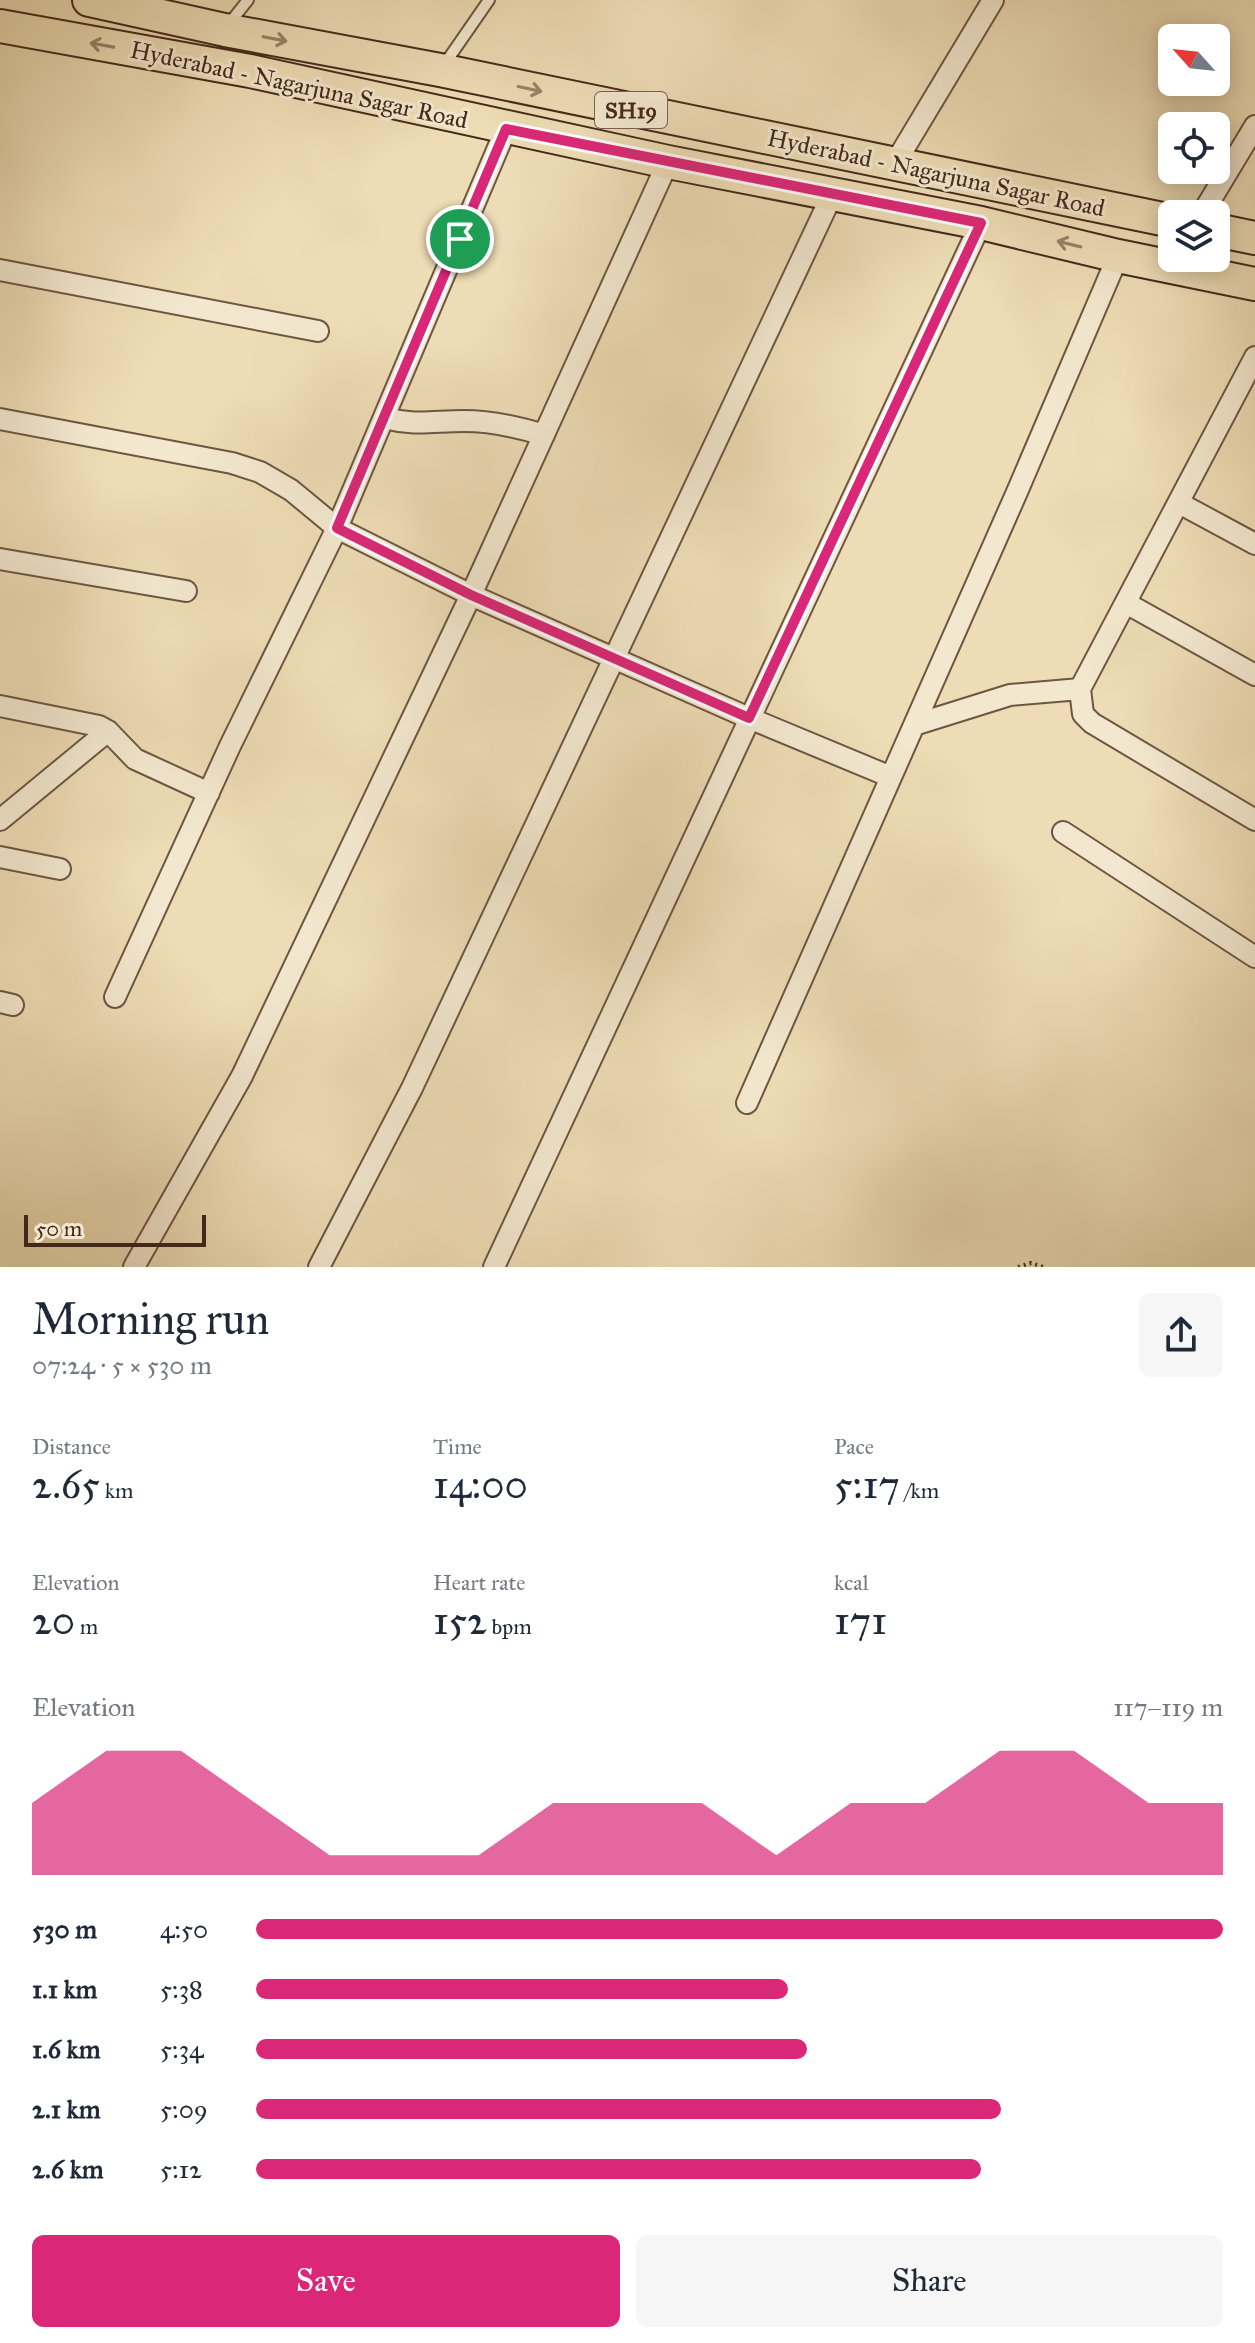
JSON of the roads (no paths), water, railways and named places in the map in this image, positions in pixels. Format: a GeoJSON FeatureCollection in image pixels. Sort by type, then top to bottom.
{"type":"FeatureCollection","features":[{"type":"Feature","properties":{"kind":"main road","name":"Hyderabad - Nagarjuna Sagar Road"},"geometry":{"type":"LineString","coordinates":[[89,0],[1158,218]]}},
{"type":"Feature","properties":{"kind":"main road","name":"Hyderabad - Nagarjuna Sagar Road"},"geometry":{"type":"LineString","coordinates":[[0,26],[250,71],[506,129],[981,223],[1118,256],[1255,284]]}},
{"type":"Feature","properties":{"kind":"main road"},"geometry":{"type":"LineString","coordinates":[[1230,233],[1255,238]]}},
{"type":"Feature","properties":{"kind":"street"},"geometry":{"type":"LineString","coordinates":[[894,165],[993,0]]}},
{"type":"Feature","properties":{"kind":"street"},"geometry":{"type":"LineString","coordinates":[[1210,200],[1255,126]]}},
{"type":"Feature","properties":{"kind":"street"},"geometry":{"type":"LineString","coordinates":[[115,997],[337,528],[506,129]]}},
{"type":"Feature","properties":{"kind":"street"},"geometry":{"type":"LineString","coordinates":[[134,1267],[242,1076],[471,595],[668,162]]}},
{"type":"Feature","properties":{"kind":"street"},"geometry":{"type":"LineString","coordinates":[[319,1267],[412,1088],[832,195]]}},
{"type":"Feature","properties":{"kind":"street"},"geometry":{"type":"LineString","coordinates":[[494,1267],[981,223]]}},
{"type":"Feature","properties":{"kind":"street"},"geometry":{"type":"LineString","coordinates":[[747,1103],[1118,256]]}},
{"type":"Feature","properties":{"kind":"street"},"geometry":{"type":"LineString","coordinates":[[0,270],[318,331]]}},
{"type":"Feature","properties":{"kind":"street"},"geometry":{"type":"LineString","coordinates":[[1255,357],[1080,689],[1083,714],[1092,723],[1255,820]]}},
{"type":"Feature","properties":{"kind":"street"},"geometry":{"type":"LineString","coordinates":[[384,418],[430,425],[463,421],[492,423],[544,435]]}},
{"type":"Feature","properties":{"kind":"street"},"geometry":{"type":"LineString","coordinates":[[0,419],[232,463],[260,472],[291,490],[337,528],[471,595],[891,777]]}},
{"type":"Feature","properties":{"kind":"street"},"geometry":{"type":"LineString","coordinates":[[1179,503],[1255,544]]}},
{"type":"Feature","properties":{"kind":"street"},"geometry":{"type":"LineString","coordinates":[[0,559],[186,591]]}},
{"type":"Feature","properties":{"kind":"street"},"geometry":{"type":"LineString","coordinates":[[1126,603],[1255,675]]}},
{"type":"Feature","properties":{"kind":"street"},"geometry":{"type":"LineString","coordinates":[[914,725],[1010,695],[1080,689]]}},
{"type":"Feature","properties":{"kind":"street"},"geometry":{"type":"LineString","coordinates":[[0,706],[84,721],[108,731],[135,759],[209,793]]}},
{"type":"Feature","properties":{"kind":"street"},"geometry":{"type":"LineString","coordinates":[[0,820],[108,731]]}},
{"type":"Feature","properties":{"kind":"street"},"geometry":{"type":"LineString","coordinates":[[1063,832],[1255,957]]}},
{"type":"Feature","properties":{"kind":"street"},"geometry":{"type":"LineString","coordinates":[[0,857],[60,869]]}},
{"type":"Feature","properties":{"kind":"lane"},"geometry":{"type":"LineString","coordinates":[[225,30],[248,0]]}},
{"type":"Feature","properties":{"kind":"lane"},"geometry":{"type":"LineString","coordinates":[[440,70],[489,0]]}}]}
